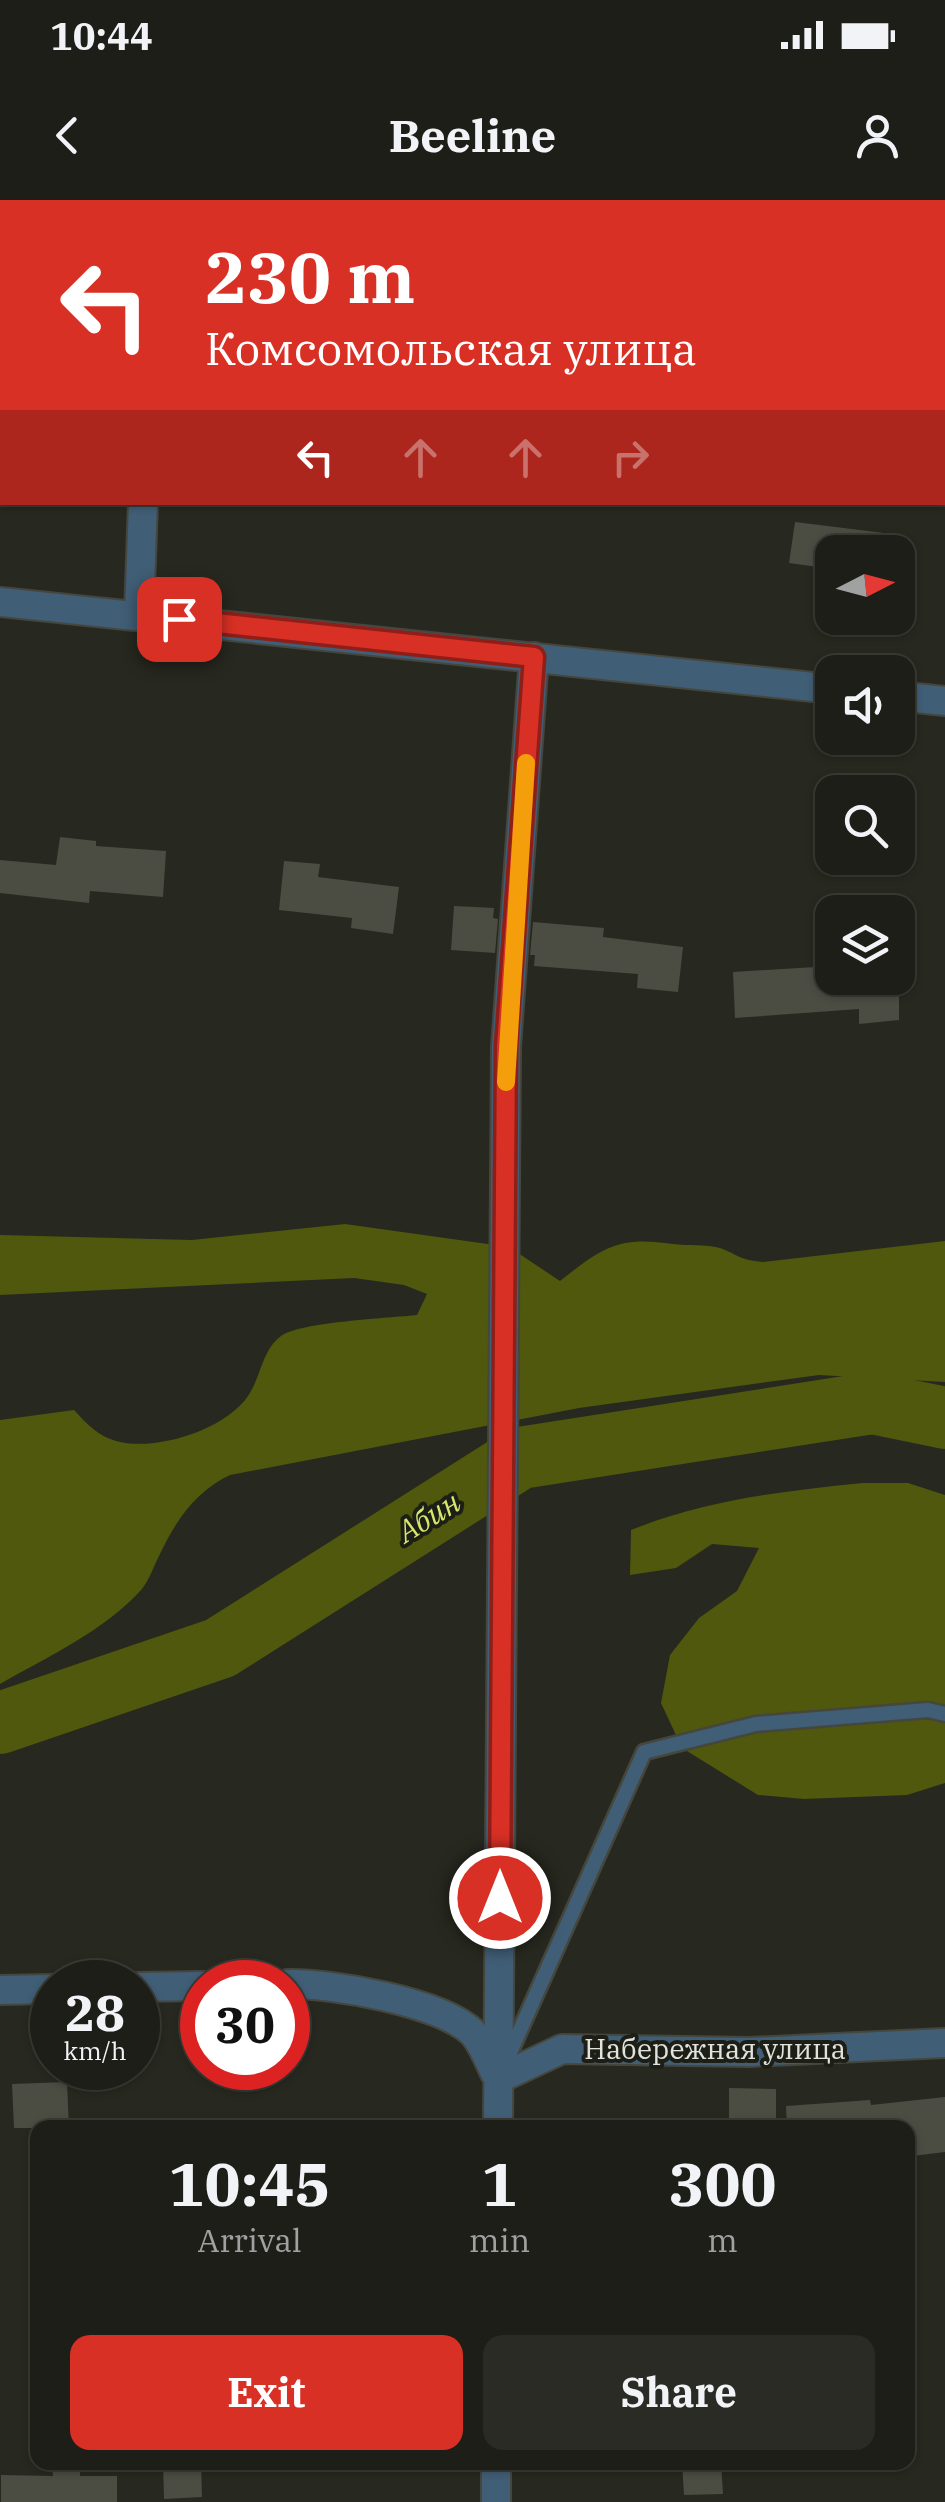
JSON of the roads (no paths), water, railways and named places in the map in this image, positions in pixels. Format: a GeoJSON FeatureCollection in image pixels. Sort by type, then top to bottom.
{"type":"FeatureCollection","features":[{"type":"Feature","properties":{"kind":"street"},"geometry":{"type":"LineString","coordinates":[[140,615],[143,505]]}},
{"type":"Feature","properties":{"kind":"street"},"geometry":{"type":"LineString","coordinates":[[0,602],[815,687]]}},
{"type":"Feature","properties":{"kind":"street"},"geometry":{"type":"LineString","coordinates":[[498,2120],[506,1047],[534,657]]}},
{"type":"Feature","properties":{"kind":"street"},"geometry":{"type":"LineString","coordinates":[[915,698],[945,701]]}},
{"type":"Feature","properties":{"kind":"street"},"geometry":{"type":"LineString","coordinates":[[310,1983],[438,2011],[474,2034],[498,2078]]}},
{"type":"Feature","properties":{"kind":"street"},"geometry":{"type":"LineString","coordinates":[[0,1990],[30,1990]]}},
{"type":"Feature","properties":{"kind":"street","name":"Набережная улица"},"geometry":{"type":"LineString","coordinates":[[498,2078],[562,2049],[749,2052],[945,2043]]}},
{"type":"Feature","properties":{"kind":"street"},"geometry":{"type":"LineString","coordinates":[[496,2470],[496,2502]]}},
{"type":"Feature","properties":{"kind":"lane"},"geometry":{"type":"LineString","coordinates":[[498,2078],[644,1752],[756,1724],[928,1710],[945,1714]]}},
{"type":"Feature","properties":{"kind":"waterway","name":"Абин"},"geometry":{"type":"LineString","coordinates":[[0,1723],[220,1648],[520,1458],[872,1403],[945,1418]]}}]}
